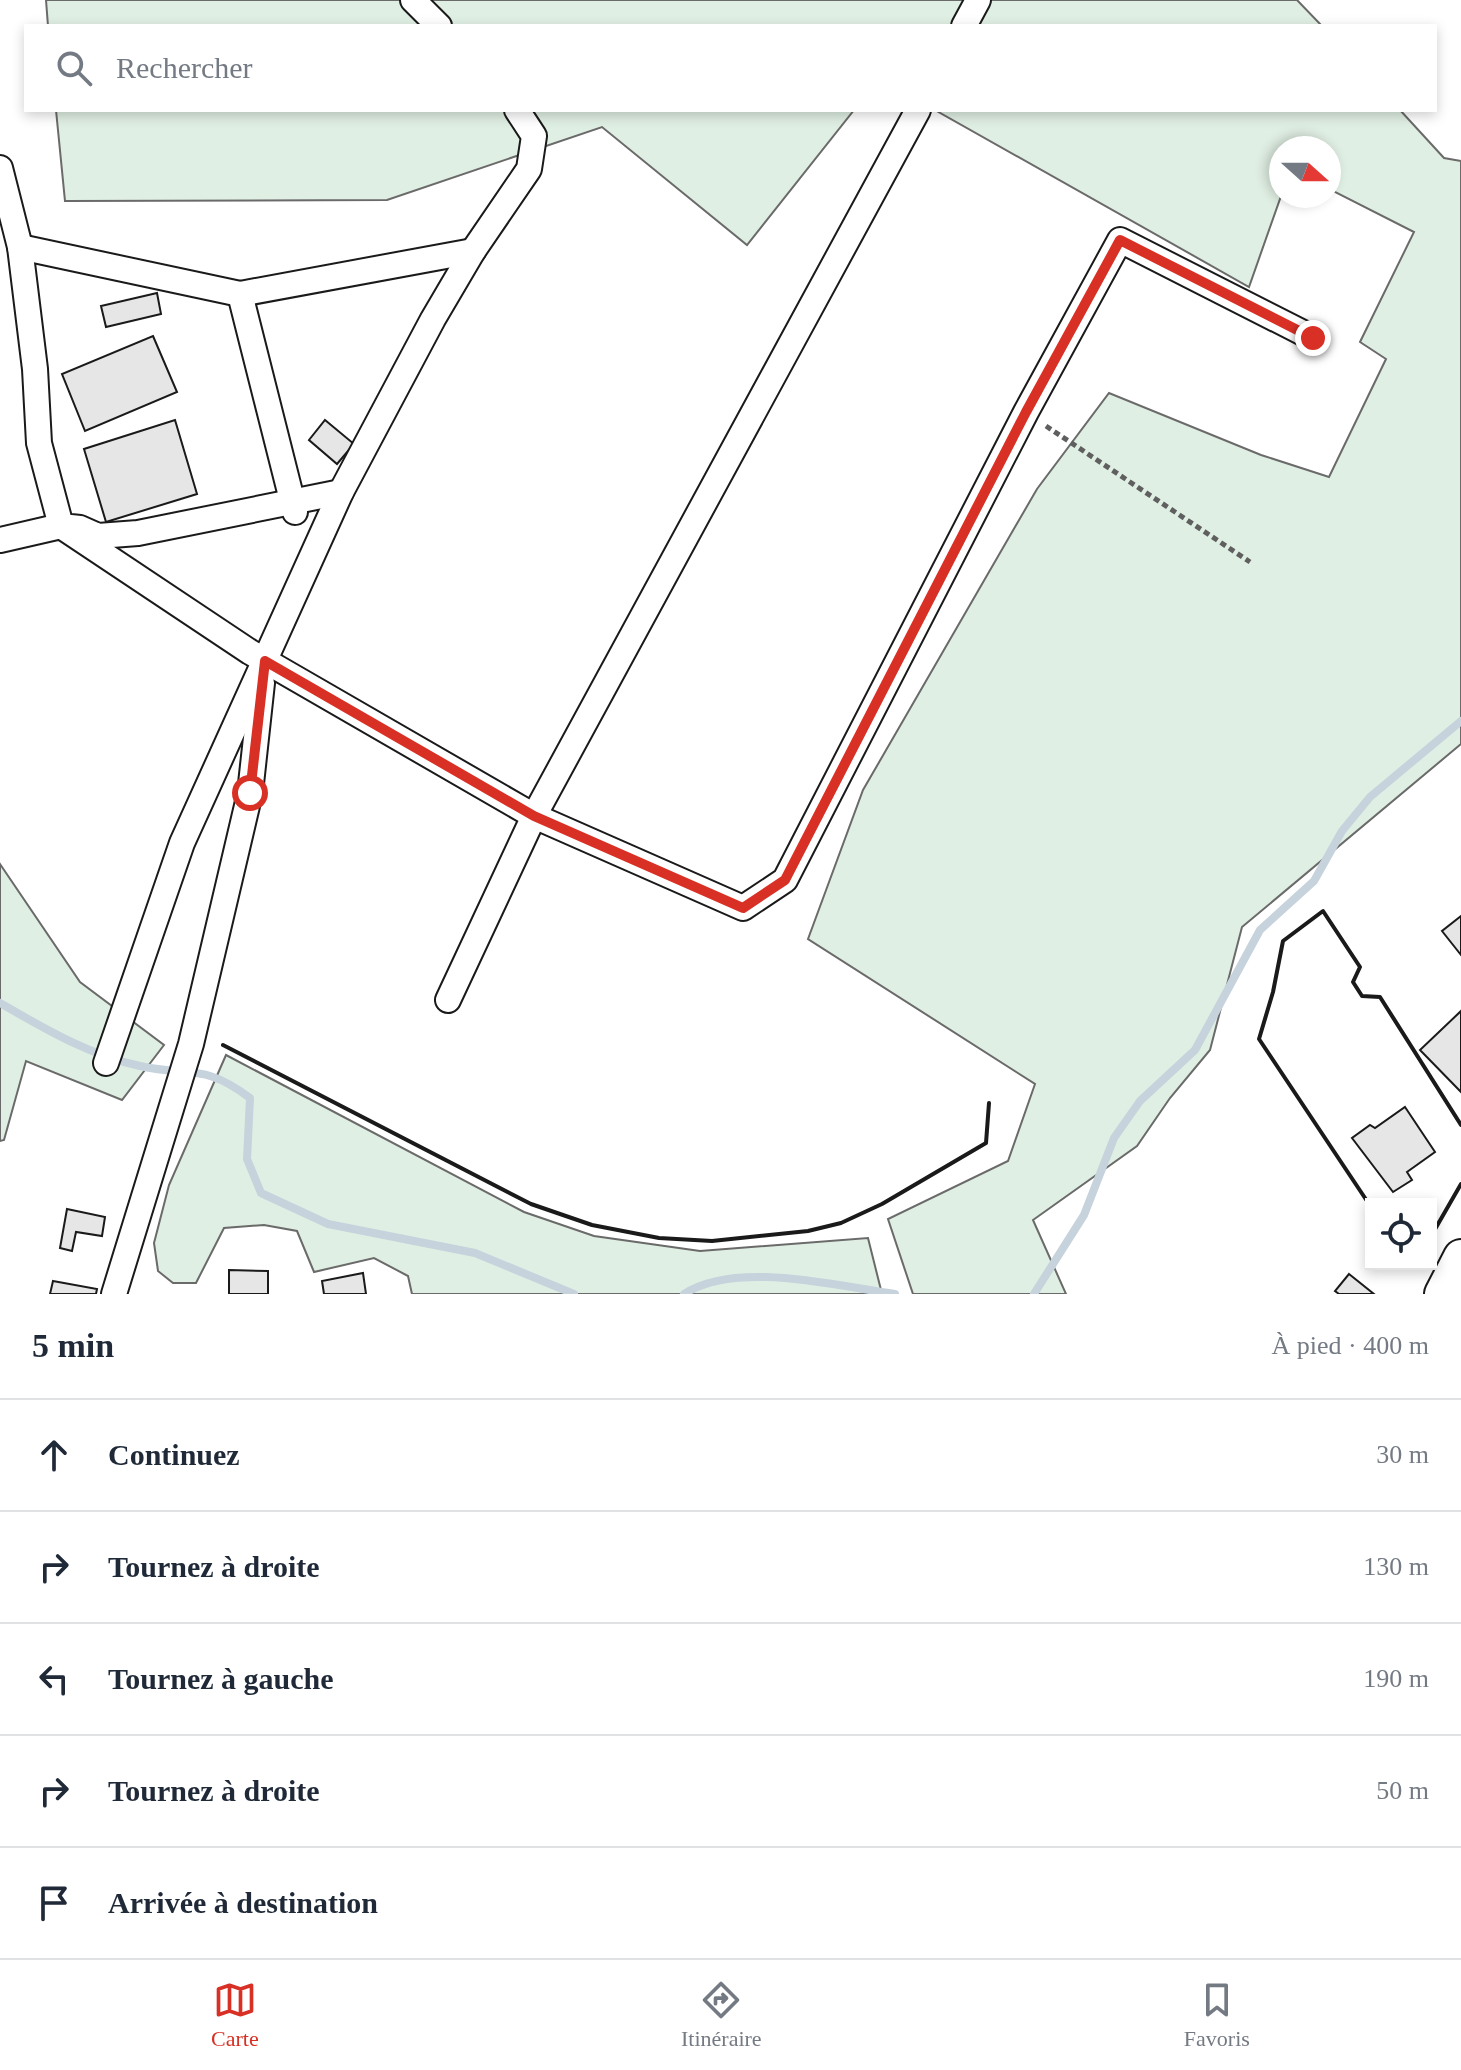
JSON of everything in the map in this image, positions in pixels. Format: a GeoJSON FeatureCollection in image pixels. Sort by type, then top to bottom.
{"type":"FeatureCollection","features":[{"type":"Feature","properties":{"kind":"street"},"geometry":{"type":"LineString","coordinates":[[413,0],[437,24]]}},
{"type":"Feature","properties":{"kind":"street"},"geometry":{"type":"LineString","coordinates":[[965,24],[978,0]]}},
{"type":"Feature","properties":{"kind":"street"},"geometry":{"type":"LineString","coordinates":[[106,1063],[182,843],[341,492],[410,360],[473,251],[529,169],[534,136],[518,112]]}},
{"type":"Feature","properties":{"kind":"street"},"geometry":{"type":"LineString","coordinates":[[448,1000],[534,816],[917,112]]}},
{"type":"Feature","properties":{"kind":"street"},"geometry":{"type":"LineString","coordinates":[[0,168],[20,247],[35,369],[39,443],[61,526],[265,661],[534,816],[743,908],[785,880],[1026,412],[1120,240],[1313,338]]}},
{"type":"Feature","properties":{"kind":"street"},"geometry":{"type":"LineString","coordinates":[[20,247],[240,294],[473,251]]}},
{"type":"Feature","properties":{"kind":"street"},"geometry":{"type":"LineString","coordinates":[[240,294],[294,507]]}},
{"type":"Feature","properties":{"kind":"street"},"geometry":{"type":"LineString","coordinates":[[0,540],[61,526],[80,528],[98,536],[138,533],[294,507],[341,492]]}},
{"type":"Feature","properties":{"kind":"street"},"geometry":{"type":"LineString","coordinates":[[114,1294],[201,1000],[250,793],[265,661]]}},
{"type":"Feature","properties":{"kind":"street"},"geometry":{"type":"LineString","coordinates":[[1442,1294],[1461,1257]]}},
{"type":"Feature","properties":{"kind":"path"},"geometry":{"type":"LineString","coordinates":[[1026,412],[1250,562]]}},
{"type":"Feature","properties":{"kind":"green space"},"geometry":{"type":"Polygon","coordinates":[[[46,0],[1297,0],[1320,24],[48,24],[46,0]]]}},
{"type":"Feature","properties":{"kind":"green space"},"geometry":{"type":"Polygon","coordinates":[[[56,112],[852,112],[747,245],[602,127],[387,200],[65,201],[56,112]]]}},
{"type":"Feature","properties":{"kind":"green space"},"geometry":{"type":"Polygon","coordinates":[[[939,112],[1402,112],[1444,158],[1461,161],[1461,744],[1242,927],[1210,1050],[1170,1098],[1137,1146],[1033,1220],[1066,1294],[913,1294],[888,1219],[1008,1161],[1035,1084],[808,939],[863,790],[1037,489],[1109,393],[1261,455],[1329,477],[1386,359],[1360,342],[1414,232],[1341,195],[1341,136],[1269,136],[1269,208],[1277,208],[1249,287],[939,112]]]}},
{"type":"Feature","properties":{"kind":"green space"},"geometry":{"type":"Polygon","coordinates":[[[0,864],[80,982],[164,1045],[122,1100],[26,1061],[4,1140],[0,1141],[0,864]]]}},
{"type":"Feature","properties":{"kind":"green space"},"geometry":{"type":"Polygon","coordinates":[[[226,1055],[524,1212],[594,1236],[700,1251],[868,1238],[882,1294],[412,1294],[408,1276],[374,1258],[314,1272],[297,1231],[264,1225],[224,1228],[196,1283],[173,1283],[158,1271],[154,1243],[169,1185],[226,1055]]]}},
{"type":"Feature","properties":{"kind":"building"},"geometry":{"type":"Polygon","coordinates":[[[157,293],[161,314],[106,327],[101,306],[157,293]]]}},
{"type":"Feature","properties":{"kind":"building"},"geometry":{"type":"Polygon","coordinates":[[[153,336],[177,392],[85,431],[62,374],[153,336]]]}},
{"type":"Feature","properties":{"kind":"building"},"geometry":{"type":"Polygon","coordinates":[[[175,420],[197,494],[106,522],[84,449],[175,420]]]}},
{"type":"Feature","properties":{"kind":"building"},"geometry":{"type":"Polygon","coordinates":[[[325,420],[354,444],[337,464],[309,440],[325,420]]]}},
{"type":"Feature","properties":{"kind":"building"},"geometry":{"type":"Polygon","coordinates":[[[1461,916],[1461,955],[1442,931],[1461,916]]]}},
{"type":"Feature","properties":{"kind":"building"},"geometry":{"type":"Polygon","coordinates":[[[1461,1011],[1461,1092],[1420,1050],[1461,1011]]]}},
{"type":"Feature","properties":{"kind":"building"},"geometry":{"type":"Polygon","coordinates":[[[1405,1107],[1435,1152],[1407,1172],[1412,1180],[1393,1192],[1352,1138],[1370,1125],[1375,1128],[1405,1107]]]}},
{"type":"Feature","properties":{"kind":"building"},"geometry":{"type":"Polygon","coordinates":[[[67,1209],[105,1217],[102,1236],[76,1232],[72,1251],[60,1248],[67,1209]]]}},
{"type":"Feature","properties":{"kind":"building"},"geometry":{"type":"Polygon","coordinates":[[[229,1270],[268,1271],[268,1294],[229,1294],[229,1270]]]}},
{"type":"Feature","properties":{"kind":"building"},"geometry":{"type":"Polygon","coordinates":[[[363,1273],[366,1294],[324,1294],[322,1281],[363,1273]]]}},
{"type":"Feature","properties":{"kind":"building"},"geometry":{"type":"Polygon","coordinates":[[[1349,1274],[1374,1294],[1339,1294],[1335,1291],[1349,1274]]]}},
{"type":"Feature","properties":{"kind":"building"},"geometry":{"type":"Polygon","coordinates":[[[53,1281],[97,1289],[96,1294],[50,1294],[53,1281]]]}},
{"type":"Feature","properties":{"kind":"waterway"},"geometry":{"type":"LineString","coordinates":[[1034,1294],[1084,1215],[1114,1138],[1140,1101],[1195,1050],[1260,930],[1314,881],[1342,831],[1370,797],[1461,721]]}},
{"type":"Feature","properties":{"kind":"waterway"},"geometry":{"type":"LineString","coordinates":[[0,1003],[103,1055],[140,1066],[208,1075],[250,1098],[247,1159],[261,1193],[328,1224],[475,1253],[574,1294]]}},
{"type":"Feature","properties":{"kind":"waterway"},"geometry":{"type":"LineString","coordinates":[[684,1294],[706,1284],[758,1277],[787,1278],[895,1294]]}},
{"type":"Feature","properties":{"kind":"wall"},"geometry":{"type":"LineString","coordinates":[[1365,1198],[1259,1039],[1273,992],[1283,941],[1323,911],[1360,967],[1353,982],[1362,996],[1380,997],[1461,1125]]}},
{"type":"Feature","properties":{"kind":"wall"},"geometry":{"type":"LineString","coordinates":[[223,1045],[531,1204],[592,1225],[659,1238],[712,1241],[808,1231],[841,1223],[882,1204],[986,1143],[989,1103]]}},
{"type":"Feature","properties":{"kind":"wall"},"geometry":{"type":"LineString","coordinates":[[1437,1226],[1461,1184]]}},
{"type":"Feature","properties":{"kind":"route"},"geometry":{"type":"LineString","coordinates":[[250,793],[265,661],[534,816],[743,908],[785,880],[1026,412],[1120,240],[1204,286],[1313,338]]}}]}
